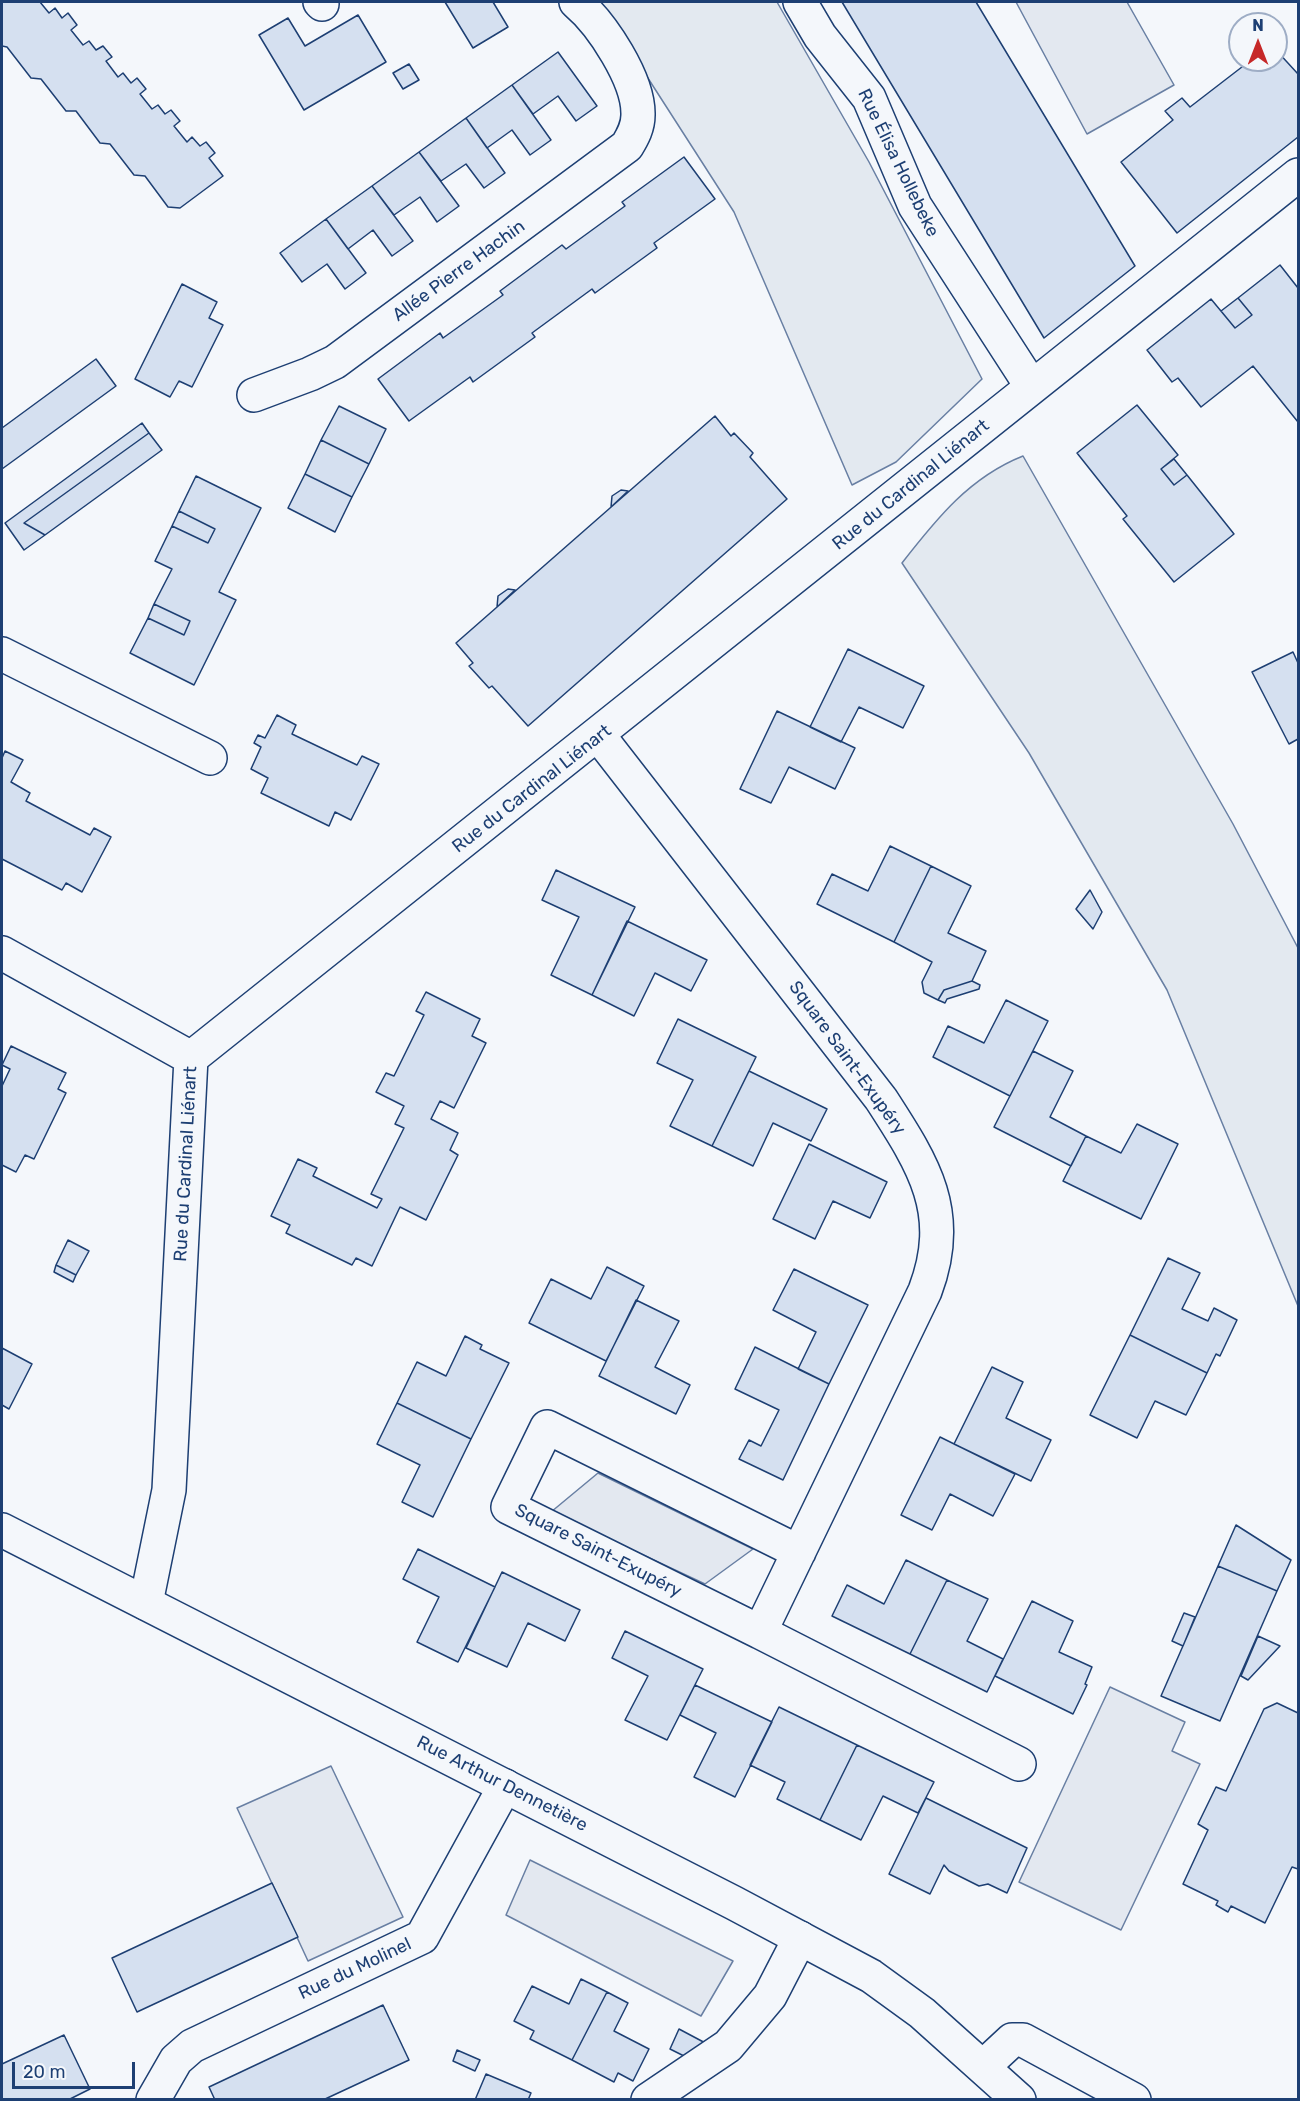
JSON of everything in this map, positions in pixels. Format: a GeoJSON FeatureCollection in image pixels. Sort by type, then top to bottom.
{"type":"FeatureCollection","features":[{"type":"Feature","properties":{"kind":"street","name":"Allée Pierre Hachin"},"geometry":{"type":"LineString","coordinates":[[254,395],[335,362],[619,154],[633,136],[639,116],[633,85],[599,25],[576,2]]}},
{"type":"Feature","properties":{"kind":"street","name":"Rue Élisa Hollebeke"},"geometry":{"type":"LineString","coordinates":[[800,2],[820,36],[869,98],[915,206],[1023,395]]}},
{"type":"Feature","properties":{"kind":"street","name":"Rue du Cardinal Liénart"},"geometry":{"type":"LineString","coordinates":[[146,1603],[161,1536],[170,1480],[191,1058],[599,736],[1299,175]]}},
{"type":"Feature","properties":{"kind":"street"},"geometry":{"type":"LineString","coordinates":[[2,654],[210,758]]}},
{"type":"Feature","properties":{"kind":"street","name":"Square Saint-Exupéry"},"geometry":{"type":"LineString","coordinates":[[599,736],[881,1099],[908,1141],[923,1172],[938,1217],[934,1266],[925,1291],[760,1632]]}},
{"type":"Feature","properties":{"kind":"street"},"geometry":{"type":"LineString","coordinates":[[2,953],[191,1058]]}},
{"type":"Feature","properties":{"kind":"street","name":"Square Saint-Exupéry"},"geometry":{"type":"LineString","coordinates":[[799,1552],[547,1427],[508,1507],[1019,1764]]}},
{"type":"Feature","properties":{"kind":"street","name":"Rue Arthur Dennetière"},"geometry":{"type":"LineString","coordinates":[[2,1530],[505,1786],[872,1977],[897,1994],[984,2066],[1019,2100]]}},
{"type":"Feature","properties":{"kind":"street","name":"Rue du Molinel"},"geometry":{"type":"LineString","coordinates":[[153,2100],[176,2060],[192,2046],[422,1937],[505,1786]]}},
{"type":"Feature","properties":{"kind":"street"},"geometry":{"type":"LineString","coordinates":[[648,2100],[728,2046],[770,1996],[800,1938]]}},
{"type":"Feature","properties":{"kind":"street"},"geometry":{"type":"LineString","coordinates":[[984,2066],[1012,2040],[1023,2040],[1134,2100]]}},
{"type":"Feature","properties":{"kind":"shaded area"},"geometry":{"type":"Polygon","coordinates":[[[599,2],[777,2],[869,162],[982,379],[896,462],[852,485],[734,212],[599,2]]]}},
{"type":"Feature","properties":{"kind":"shaded area"},"geometry":{"type":"Polygon","coordinates":[[[1016,2],[1127,2],[1174,85],[1087,134],[1016,2]]]}},
{"type":"Feature","properties":{"kind":"shaded area"},"geometry":{"type":"Polygon","coordinates":[[[1023,456],[1233,824],[1298,948],[1298,1306],[1167,990],[1029,753],[902,563],[956,500],[987,475],[1023,456]]]}},
{"type":"Feature","properties":{"kind":"shaded area"},"geometry":{"type":"Polygon","coordinates":[[[598,1473],[753,1549],[705,1584],[551,1512],[598,1473]]]}},
{"type":"Feature","properties":{"kind":"shaded area"},"geometry":{"type":"Polygon","coordinates":[[[1110,1687],[1185,1722],[1172,1751],[1200,1764],[1121,1930],[1019,1882],[1110,1687]]]}},
{"type":"Feature","properties":{"kind":"shaded area"},"geometry":{"type":"Polygon","coordinates":[[[331,1766],[403,1917],[308,1961],[237,1808],[331,1766]]]}},
{"type":"Feature","properties":{"kind":"shaded area"},"geometry":{"type":"Polygon","coordinates":[[[530,1860],[733,1961],[701,2016],[506,1915],[530,1860]]]}},
{"type":"Feature","properties":{"kind":"building"},"geometry":{"type":"Polygon","coordinates":[[[2,2],[40,2],[49,13],[55,8],[62,18],[68,13],[77,25],[71,30],[83,45],[89,41],[96,50],[103,46],[112,57],[106,61],[118,77],[123,73],[131,83],[137,78],[146,89],[140,94],[152,109],[158,105],[165,114],[171,110],[180,121],[174,126],[187,142],[192,137],[200,146],[206,142],[215,153],[209,158],[223,176],[180,208],[168,207],[145,176],[134,175],[110,144],[100,143],[76,111],[66,111],[41,79],[31,78],[7,47],[2,46],[2,2]]]}},
{"type":"Feature","properties":{"kind":"building"},"geometry":{"type":"Polygon","coordinates":[[[445,2],[493,2],[508,27],[473,48],[445,2]]]}},
{"type":"Feature","properties":{"kind":"building"},"geometry":{"type":"Polygon","coordinates":[[[842,2],[976,2],[1135,266],[1044,338],[842,2]]]}},
{"type":"Feature","properties":{"kind":"building"},"geometry":{"type":"Polygon","coordinates":[[[358,15],[386,62],[304,110],[259,35],[288,18],[305,46],[358,15]]]}},
{"type":"Feature","properties":{"kind":"building"},"geometry":{"type":"Polygon","coordinates":[[[558,52],[597,106],[576,121],[558,96],[533,114],[512,85],[558,52]]]}},
{"type":"Feature","properties":{"kind":"building"},"geometry":{"type":"Polygon","coordinates":[[[1288,63],[1298,74],[1298,137],[1177,233],[1121,162],[1173,120],[1165,111],[1182,98],[1190,107],[1235,72],[1288,72],[1288,63]]]}},
{"type":"Feature","properties":{"kind":"building"},"geometry":{"type":"Polygon","coordinates":[[[409,64],[419,80],[403,89],[393,73],[409,64]]]}},
{"type":"Feature","properties":{"kind":"building"},"geometry":{"type":"Polygon","coordinates":[[[512,85],[551,140],[530,155],[512,130],[487,148],[466,118],[512,85]]]}},
{"type":"Feature","properties":{"kind":"building"},"geometry":{"type":"Polygon","coordinates":[[[466,118],[505,173],[484,188],[466,164],[441,181],[419,152],[466,118]]]}},
{"type":"Feature","properties":{"kind":"building"},"geometry":{"type":"Polygon","coordinates":[[[419,152],[459,206],[437,222],[420,197],[394,215],[372,186],[419,152]]]}},
{"type":"Feature","properties":{"kind":"building"},"geometry":{"type":"Polygon","coordinates":[[[684,157],[715,199],[654,243],[657,248],[595,293],[592,289],[532,333],[535,337],[473,382],[470,377],[409,421],[378,379],[440,333],[443,338],[503,295],[500,291],[562,245],[566,249],[625,206],[622,202],[684,157]]]}},
{"type":"Feature","properties":{"kind":"building"},"geometry":{"type":"Polygon","coordinates":[[[372,186],[413,241],[392,256],[373,230],[348,249],[326,219],[372,186]]]}},
{"type":"Feature","properties":{"kind":"building"},"geometry":{"type":"Polygon","coordinates":[[[326,219],[366,273],[345,289],[327,264],[302,282],[280,253],[326,219]]]}},
{"type":"Feature","properties":{"kind":"building"},"geometry":{"type":"Polygon","coordinates":[[[1280,265],[1298,288],[1298,422],[1253,366],[1201,407],[1178,378],[1172,382],[1147,350],[1211,299],[1235,328],[1252,315],[1238,298],[1280,265]]]}},
{"type":"Feature","properties":{"kind":"building"},"geometry":{"type":"Polygon","coordinates":[[[182,284],[217,302],[209,318],[223,325],[192,387],[179,381],[170,397],[135,379],[182,284]]]}},
{"type":"Feature","properties":{"kind":"building"},"geometry":{"type":"Polygon","coordinates":[[[1238,298],[1252,315],[1235,328],[1221,311],[1238,298]]]}},
{"type":"Feature","properties":{"kind":"building"},"geometry":{"type":"Polygon","coordinates":[[[96,359],[116,386],[2,469],[2,428],[96,359]]]}},
{"type":"Feature","properties":{"kind":"building"},"geometry":{"type":"Polygon","coordinates":[[[1137,405],[1178,455],[1161,469],[1174,485],[1187,475],[1234,534],[1174,582],[1123,519],[1127,516],[1077,453],[1137,405]]]}},
{"type":"Feature","properties":{"kind":"building"},"geometry":{"type":"Polygon","coordinates":[[[339,406],[386,429],[369,464],[321,440],[339,406]]]}},
{"type":"Feature","properties":{"kind":"building"},"geometry":{"type":"Polygon","coordinates":[[[715,416],[731,436],[734,433],[753,453],[750,457],[787,499],[528,726],[492,686],[489,688],[469,666],[473,663],[456,643],[715,416]]]}},
{"type":"Feature","properties":{"kind":"building"},"geometry":{"type":"Polygon","coordinates":[[[142,423],[149,433],[24,523],[45,535],[24,550],[5,523],[142,423]]]}},
{"type":"Feature","properties":{"kind":"building"},"geometry":{"type":"Polygon","coordinates":[[[149,433],[162,450],[45,535],[24,523],[149,433]]]}},
{"type":"Feature","properties":{"kind":"building"},"geometry":{"type":"Polygon","coordinates":[[[321,440],[369,464],[352,497],[305,474],[321,440]]]}},
{"type":"Feature","properties":{"kind":"building"},"geometry":{"type":"Polygon","coordinates":[[[1174,459],[1187,475],[1174,485],[1161,469],[1174,459]]]}},
{"type":"Feature","properties":{"kind":"building"},"geometry":{"type":"Polygon","coordinates":[[[305,474],[352,497],[335,532],[288,508],[305,474]]]}},
{"type":"Feature","properties":{"kind":"building"},"geometry":{"type":"Polygon","coordinates":[[[196,476],[261,508],[219,592],[236,600],[194,685],[130,653],[148,618],[184,635],[190,621],[154,604],[172,569],[155,561],[172,526],[208,543],[215,529],[179,511],[196,476]]]}},
{"type":"Feature","properties":{"kind":"building"},"geometry":{"type":"Polygon","coordinates":[[[621,490],[628,491],[611,507],[612,496],[621,490]]]}},
{"type":"Feature","properties":{"kind":"building"},"geometry":{"type":"Polygon","coordinates":[[[179,511],[215,529],[208,543],[172,526],[179,511]]]}},
{"type":"Feature","properties":{"kind":"building"},"geometry":{"type":"Polygon","coordinates":[[[508,589],[515,590],[497,607],[498,596],[508,589]]]}},
{"type":"Feature","properties":{"kind":"building"},"geometry":{"type":"Polygon","coordinates":[[[154,604],[190,621],[184,635],[148,618],[154,604]]]}},
{"type":"Feature","properties":{"kind":"building"},"geometry":{"type":"Polygon","coordinates":[[[848,649],[924,686],[903,728],[859,707],[841,742],[810,727],[848,649]]]}},
{"type":"Feature","properties":{"kind":"building"},"geometry":{"type":"Polygon","coordinates":[[[1293,652],[1298,663],[1298,739],[1289,744],[1252,672],[1293,652]]]}},
{"type":"Feature","properties":{"kind":"building"},"geometry":{"type":"Polygon","coordinates":[[[777,711],[855,748],[835,789],[789,767],[771,803],[740,789],[777,711]]]}},
{"type":"Feature","properties":{"kind":"building"},"geometry":{"type":"Polygon","coordinates":[[[277,715],[296,725],[292,734],[357,765],[362,756],[379,764],[351,820],[335,812],[329,826],[261,793],[268,778],[251,769],[261,747],[254,743],[258,735],[265,738],[277,715]]]}},
{"type":"Feature","properties":{"kind":"building"},"geometry":{"type":"Polygon","coordinates":[[[5,751],[23,760],[11,782],[30,793],[26,801],[90,835],[94,828],[111,837],[82,892],[66,883],[62,890],[2,859],[2,758],[5,751]]]}},
{"type":"Feature","properties":{"kind":"building"},"geometry":{"type":"Polygon","coordinates":[[[890,846],[931,866],[894,942],[817,904],[832,874],[868,891],[890,846]]]}},
{"type":"Feature","properties":{"kind":"building"},"geometry":{"type":"Polygon","coordinates":[[[931,866],[971,886],[948,933],[986,951],[972,981],[944,990],[938,1000],[924,993],[922,982],[932,962],[894,942],[931,866]]]}},
{"type":"Feature","properties":{"kind":"building"},"geometry":{"type":"Polygon","coordinates":[[[556,870],[635,907],[592,995],[551,975],[579,917],[542,900],[556,870]]]}},
{"type":"Feature","properties":{"kind":"building"},"geometry":{"type":"Polygon","coordinates":[[[1090,890],[1102,912],[1093,929],[1076,909],[1090,890]]]}},
{"type":"Feature","properties":{"kind":"building"},"geometry":{"type":"Polygon","coordinates":[[[627,921],[707,960],[691,991],[655,973],[634,1016],[592,995],[627,921]]]}},
{"type":"Feature","properties":{"kind":"building"},"geometry":{"type":"Polygon","coordinates":[[[972,981],[980,985],[979,989],[947,999],[945,1003],[938,1000],[944,990],[972,981]]]}},
{"type":"Feature","properties":{"kind":"building"},"geometry":{"type":"Polygon","coordinates":[[[426,992],[480,1019],[472,1036],[486,1043],[454,1108],[440,1101],[431,1119],[458,1133],[450,1150],[458,1155],[426,1220],[400,1207],[372,1266],[356,1258],[352,1265],[286,1233],[290,1225],[271,1216],[298,1159],[317,1168],[313,1176],[377,1208],[382,1199],[371,1194],[404,1128],[395,1124],[404,1106],[376,1092],[386,1073],[394,1076],[424,1015],[416,1011],[426,992]]]}},
{"type":"Feature","properties":{"kind":"building"},"geometry":{"type":"Polygon","coordinates":[[[1006,1000],[1048,1021],[1010,1096],[933,1057],[948,1026],[984,1043],[1006,1000]]]}},
{"type":"Feature","properties":{"kind":"building"},"geometry":{"type":"Polygon","coordinates":[[[678,1019],[756,1057],[712,1146],[670,1126],[693,1080],[657,1063],[678,1019]]]}},
{"type":"Feature","properties":{"kind":"building"},"geometry":{"type":"Polygon","coordinates":[[[11,1046],[66,1073],[58,1089],[66,1093],[34,1159],[25,1155],[16,1172],[2,1165],[2,1086],[10,1069],[2,1065],[11,1046]]]}},
{"type":"Feature","properties":{"kind":"building"},"geometry":{"type":"Polygon","coordinates":[[[1033,1051],[1073,1071],[1050,1117],[1086,1136],[1071,1166],[994,1127],[1033,1051]]]}},
{"type":"Feature","properties":{"kind":"building"},"geometry":{"type":"Polygon","coordinates":[[[749,1071],[827,1109],[811,1141],[773,1123],[753,1166],[712,1146],[749,1071]]]}},
{"type":"Feature","properties":{"kind":"building"},"geometry":{"type":"Polygon","coordinates":[[[1137,1124],[1178,1144],[1141,1219],[1063,1181],[1086,1136],[1121,1153],[1137,1124]]]}},
{"type":"Feature","properties":{"kind":"building"},"geometry":{"type":"Polygon","coordinates":[[[809,1144],[887,1182],[870,1218],[833,1201],[815,1239],[773,1219],[809,1144]]]}},
{"type":"Feature","properties":{"kind":"building"},"geometry":{"type":"Polygon","coordinates":[[[68,1240],[89,1251],[76,1275],[56,1265],[68,1240]]]}},
{"type":"Feature","properties":{"kind":"building"},"geometry":{"type":"Polygon","coordinates":[[[1168,1258],[1200,1273],[1182,1309],[1208,1321],[1214,1308],[1237,1320],[1220,1356],[1216,1354],[1207,1373],[1130,1335],[1168,1258]]]}},
{"type":"Feature","properties":{"kind":"building"},"geometry":{"type":"Polygon","coordinates":[[[56,1265],[76,1275],[73,1282],[54,1272],[56,1265]]]}},
{"type":"Feature","properties":{"kind":"building"},"geometry":{"type":"Polygon","coordinates":[[[607,1267],[644,1286],[606,1361],[529,1323],[551,1279],[591,1299],[607,1267]]]}},
{"type":"Feature","properties":{"kind":"building"},"geometry":{"type":"Polygon","coordinates":[[[794,1269],[868,1305],[829,1384],[798,1369],[816,1332],[773,1310],[794,1269]]]}},
{"type":"Feature","properties":{"kind":"building"},"geometry":{"type":"Polygon","coordinates":[[[636,1300],[679,1321],[655,1367],[690,1385],[676,1414],[599,1376],[636,1300]]]}},
{"type":"Feature","properties":{"kind":"building"},"geometry":{"type":"Polygon","coordinates":[[[1130,1335],[1207,1373],[1186,1415],[1155,1401],[1137,1438],[1090,1415],[1130,1335]]]}},
{"type":"Feature","properties":{"kind":"building"},"geometry":{"type":"Polygon","coordinates":[[[465,1336],[482,1345],[480,1349],[509,1363],[471,1439],[397,1403],[417,1362],[446,1376],[465,1336]]]}},
{"type":"Feature","properties":{"kind":"building"},"geometry":{"type":"Polygon","coordinates":[[[755,1347],[829,1384],[783,1480],[739,1459],[749,1440],[761,1446],[779,1410],[735,1389],[755,1347]]]}},
{"type":"Feature","properties":{"kind":"building"},"geometry":{"type":"Polygon","coordinates":[[[2,1348],[32,1364],[9,1409],[2,1405],[2,1348]]]}},
{"type":"Feature","properties":{"kind":"building"},"geometry":{"type":"Polygon","coordinates":[[[992,1367],[1023,1382],[1006,1418],[1051,1440],[1031,1481],[954,1444],[992,1367]]]}},
{"type":"Feature","properties":{"kind":"building"},"geometry":{"type":"Polygon","coordinates":[[[397,1403],[471,1439],[433,1517],[402,1502],[420,1465],[377,1444],[397,1403]]]}},
{"type":"Feature","properties":{"kind":"building"},"geometry":{"type":"Polygon","coordinates":[[[940,1437],[1015,1474],[993,1516],[950,1494],[932,1530],[901,1515],[940,1437]]]}},
{"type":"Feature","properties":{"kind":"building"},"geometry":{"type":"Polygon","coordinates":[[[1236,1525],[1291,1560],[1277,1591],[1218,1566],[1236,1525]]]}},
{"type":"Feature","properties":{"kind":"building"},"geometry":{"type":"Polygon","coordinates":[[[418,1549],[495,1587],[458,1662],[417,1642],[439,1597],[403,1579],[418,1549]]]}},
{"type":"Feature","properties":{"kind":"building"},"geometry":{"type":"Polygon","coordinates":[[[906,1560],[947,1580],[910,1654],[832,1616],[847,1585],[884,1604],[906,1560]]]}},
{"type":"Feature","properties":{"kind":"building"},"geometry":{"type":"Polygon","coordinates":[[[1218,1566],[1277,1591],[1220,1721],[1161,1696],[1218,1566]]]}},
{"type":"Feature","properties":{"kind":"building"},"geometry":{"type":"Polygon","coordinates":[[[502,1572],[580,1610],[565,1641],[528,1623],[507,1667],[466,1648],[502,1572]]]}},
{"type":"Feature","properties":{"kind":"building"},"geometry":{"type":"Polygon","coordinates":[[[947,1580],[988,1599],[967,1641],[1003,1659],[987,1692],[910,1654],[947,1580]]]}},
{"type":"Feature","properties":{"kind":"building"},"geometry":{"type":"Polygon","coordinates":[[[1032,1601],[1073,1621],[1059,1652],[1092,1667],[1085,1684],[1087,1685],[1073,1714],[995,1676],[1032,1601]]]}},
{"type":"Feature","properties":{"kind":"building"},"geometry":{"type":"Polygon","coordinates":[[[1184,1613],[1195,1617],[1183,1646],[1172,1641],[1184,1613]]]}},
{"type":"Feature","properties":{"kind":"building"},"geometry":{"type":"Polygon","coordinates":[[[625,1631],[703,1669],[667,1740],[625,1720],[648,1676],[612,1658],[625,1631]]]}},
{"type":"Feature","properties":{"kind":"building"},"geometry":{"type":"Polygon","coordinates":[[[1258,1636],[1280,1646],[1248,1680],[1241,1676],[1258,1636]]]}},
{"type":"Feature","properties":{"kind":"building"},"geometry":{"type":"Polygon","coordinates":[[[695,1685],[772,1722],[735,1797],[694,1777],[716,1733],[680,1715],[695,1685]]]}},
{"type":"Feature","properties":{"kind":"building"},"geometry":{"type":"Polygon","coordinates":[[[1277,1703],[1298,1713],[1298,1869],[1292,1867],[1265,1923],[1231,1906],[1228,1912],[1216,1905],[1218,1901],[1183,1884],[1208,1830],[1198,1824],[1216,1787],[1226,1791],[1264,1709],[1277,1703]]]}},
{"type":"Feature","properties":{"kind":"building"},"geometry":{"type":"Polygon","coordinates":[[[779,1707],[857,1745],[820,1820],[777,1799],[785,1782],[750,1765],[779,1707]]]}},
{"type":"Feature","properties":{"kind":"building"},"geometry":{"type":"Polygon","coordinates":[[[857,1745],[934,1782],[918,1813],[883,1796],[861,1840],[820,1820],[857,1745]]]}},
{"type":"Feature","properties":{"kind":"building"},"geometry":{"type":"Polygon","coordinates":[[[926,1798],[1027,1848],[1007,1893],[988,1884],[979,1886],[949,1871],[944,1865],[930,1894],[889,1874],[926,1798]]]}},
{"type":"Feature","properties":{"kind":"building"},"geometry":{"type":"Polygon","coordinates":[[[272,1883],[298,1937],[137,2012],[112,1958],[272,1883]]]}},
{"type":"Feature","properties":{"kind":"building"},"geometry":{"type":"Polygon","coordinates":[[[581,1979],[607,1992],[572,2060],[530,2039],[534,2031],[514,2021],[532,1986],[569,2004],[581,1979]]]}},
{"type":"Feature","properties":{"kind":"building"},"geometry":{"type":"Polygon","coordinates":[[[607,1992],[628,2003],[614,2031],[649,2049],[633,2081],[618,2073],[614,2082],[572,2060],[607,1992]]]}},
{"type":"Feature","properties":{"kind":"building"},"geometry":{"type":"Polygon","coordinates":[[[383,2005],[409,2060],[323,2100],[215,2100],[209,2087],[383,2005]]]}},
{"type":"Feature","properties":{"kind":"building"},"geometry":{"type":"Polygon","coordinates":[[[679,2029],[711,2046],[690,2059],[670,2049],[679,2029]]]}},
{"type":"Feature","properties":{"kind":"building"},"geometry":{"type":"Polygon","coordinates":[[[64,2035],[90,2089],[68,2100],[2,2100],[2,2064],[64,2035]]]}},
{"type":"Feature","properties":{"kind":"building"},"geometry":{"type":"Polygon","coordinates":[[[457,2050],[480,2060],[475,2071],[453,2061],[457,2050]]]}},
{"type":"Feature","properties":{"kind":"building"},"geometry":{"type":"Polygon","coordinates":[[[486,2074],[531,2093],[528,2100],[475,2100],[486,2074]]]}}]}
